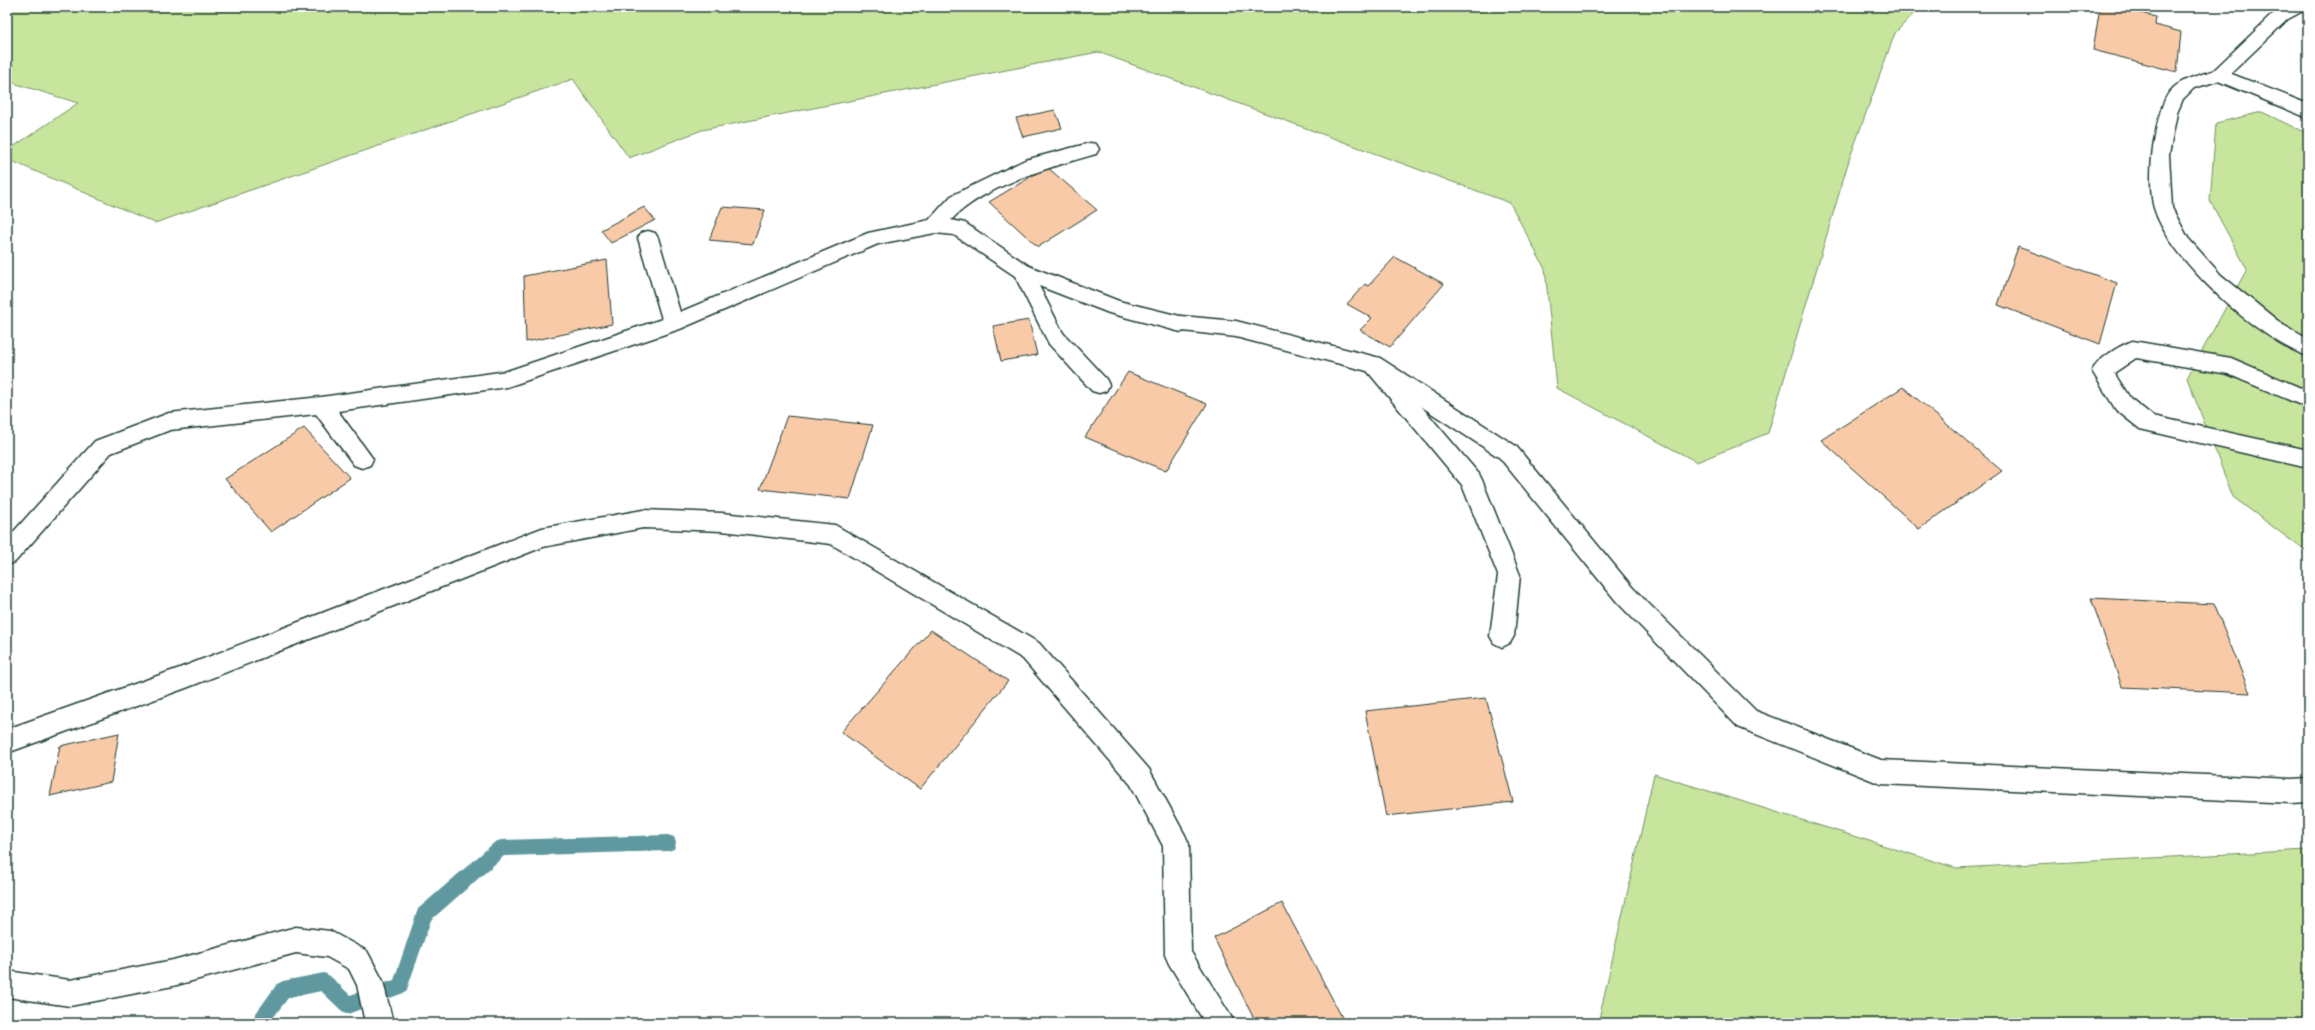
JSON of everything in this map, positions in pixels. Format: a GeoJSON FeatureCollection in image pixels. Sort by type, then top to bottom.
{"type":"FeatureCollection","features":[{"type":"Feature","properties":{"kind":"street"},"geometry":{"type":"LineString","coordinates":[[2297,7],[2282,15],[2219,75],[2188,84],[2175,96],[2168,113],[2160,155],[2164,208],[2181,243],[2214,280],[2276,331],[2308,348]]}},
{"type":"Feature","properties":{"kind":"street"},"geometry":{"type":"LineString","coordinates":[[2219,75],[2297,106],[2308,112]]}},
{"type":"Feature","properties":{"kind":"street"},"geometry":{"type":"LineString","coordinates":[[934,226],[958,201],[1032,165],[1090,149]]}},
{"type":"Feature","properties":{"kind":"street"},"geometry":{"type":"LineString","coordinates":[[7,555],[103,447],[169,422],[321,405],[507,379],[673,323],[875,238],[934,226],[958,228],[1022,271],[1116,308],[1181,324],[1236,329],[1373,364],[1508,452],[1625,595],[1747,719],[1881,772],[2292,791],[2308,790]]}},
{"type":"Feature","properties":{"kind":"street"},"geometry":{"type":"LineString","coordinates":[[648,238],[673,323]]}},
{"type":"Feature","properties":{"kind":"street"},"geometry":{"type":"LineString","coordinates":[[1022,271],[1056,338],[1100,385]]}},
{"type":"Feature","properties":{"kind":"street"},"geometry":{"type":"LineString","coordinates":[[2308,400],[2231,366],[2133,349],[2102,371],[2123,404],[2147,423],[2308,459]]}},
{"type":"Feature","properties":{"kind":"street"},"geometry":{"type":"LineString","coordinates":[[1373,364],[1471,480],[1509,575],[1502,636]]}},
{"type":"Feature","properties":{"kind":"street"},"geometry":{"type":"LineString","coordinates":[[321,405],[362,459]]}},
{"type":"Feature","properties":{"kind":"street"},"geometry":{"type":"LineString","coordinates":[[7,741],[178,680],[542,538],[643,519],[722,522],[835,535],[1031,651],[1140,777],[1176,844],[1178,955],[1221,1023]]}},
{"type":"Feature","properties":{"kind":"street"},"geometry":{"type":"LineString","coordinates":[[7,984],[70,993],[173,973],[296,940],[330,944],[358,960],[370,982],[379,1023]]}},
{"type":"Feature","properties":{"kind":"green space"},"geometry":{"type":"Polygon","coordinates":[[[7,7],[1920,7],[1895,33],[1849,160],[1768,433],[1697,462],[1557,388],[1545,269],[1510,203],[1098,52],[702,130],[629,158],[573,79],[155,223],[7,159],[7,151],[78,103],[7,81],[7,7]]]}},
{"type":"Feature","properties":{"kind":"green space"},"geometry":{"type":"Polygon","coordinates":[[[2262,112],[2308,134],[2308,553],[2233,497],[2187,378],[2247,269],[2210,201],[2216,123],[2262,112]]]}},
{"type":"Feature","properties":{"kind":"green space"},"geometry":{"type":"Polygon","coordinates":[[[1654,774],[1956,868],[2308,850],[2308,1023],[1598,1023],[1654,774]]]}},
{"type":"Feature","properties":{"kind":"building"},"geometry":{"type":"Polygon","coordinates":[[[2100,7],[2118,7],[2156,17],[2155,25],[2181,32],[2177,72],[2093,50],[2100,7]]]}},
{"type":"Feature","properties":{"kind":"building"},"geometry":{"type":"Polygon","coordinates":[[[1055,110],[1062,128],[1023,137],[1016,118],[1055,110]]]}},
{"type":"Feature","properties":{"kind":"building"},"geometry":{"type":"Polygon","coordinates":[[[1047,167],[1097,210],[1038,247],[989,202],[1047,167]]]}},
{"type":"Feature","properties":{"kind":"building"},"geometry":{"type":"Polygon","coordinates":[[[644,207],[655,220],[611,243],[601,230],[644,207]]]}},
{"type":"Feature","properties":{"kind":"building"},"geometry":{"type":"Polygon","coordinates":[[[722,207],[765,210],[753,244],[709,240],[722,207]]]}},
{"type":"Feature","properties":{"kind":"building"},"geometry":{"type":"Polygon","coordinates":[[[2018,247],[2117,283],[2100,344],[1998,305],[2018,247]]]}},
{"type":"Feature","properties":{"kind":"building"},"geometry":{"type":"Polygon","coordinates":[[[1395,257],[1444,284],[1390,347],[1360,330],[1372,318],[1347,304],[1365,284],[1368,286],[1395,257]]]}},
{"type":"Feature","properties":{"kind":"building"},"geometry":{"type":"Polygon","coordinates":[[[607,260],[612,324],[526,342],[524,276],[607,260]]]}},
{"type":"Feature","properties":{"kind":"building"},"geometry":{"type":"Polygon","coordinates":[[[1029,320],[1037,355],[1001,361],[993,326],[1029,320]]]}},
{"type":"Feature","properties":{"kind":"building"},"geometry":{"type":"Polygon","coordinates":[[[1128,372],[1207,404],[1166,471],[1085,437],[1128,372]]]}},
{"type":"Feature","properties":{"kind":"building"},"geometry":{"type":"Polygon","coordinates":[[[1903,387],[2002,471],[1919,529],[1821,440],[1903,387]]]}},
{"type":"Feature","properties":{"kind":"building"},"geometry":{"type":"Polygon","coordinates":[[[787,416],[873,425],[850,499],[760,489],[787,416]]]}},
{"type":"Feature","properties":{"kind":"building"},"geometry":{"type":"Polygon","coordinates":[[[304,428],[350,478],[271,532],[225,479],[304,428]]]}},
{"type":"Feature","properties":{"kind":"building"},"geometry":{"type":"Polygon","coordinates":[[[2091,598],[2214,604],[2250,693],[2122,687],[2091,598]]]}},
{"type":"Feature","properties":{"kind":"building"},"geometry":{"type":"Polygon","coordinates":[[[931,630],[1008,681],[920,789],[841,732],[931,630]]]}},
{"type":"Feature","properties":{"kind":"building"},"geometry":{"type":"Polygon","coordinates":[[[1486,698],[1513,802],[1386,816],[1365,711],[1486,698]]]}},
{"type":"Feature","properties":{"kind":"building"},"geometry":{"type":"Polygon","coordinates":[[[119,733],[111,782],[50,796],[60,746],[119,733]]]}},
{"type":"Feature","properties":{"kind":"building"},"geometry":{"type":"Polygon","coordinates":[[[1282,903],[1345,1023],[1256,1023],[1214,938],[1282,903]]]}},
{"type":"Feature","properties":{"kind":"waterway"},"geometry":{"type":"LineString","coordinates":[[258,1023],[283,990],[324,982],[348,1005],[400,986],[424,915],[501,848],[668,843]]}}]}
